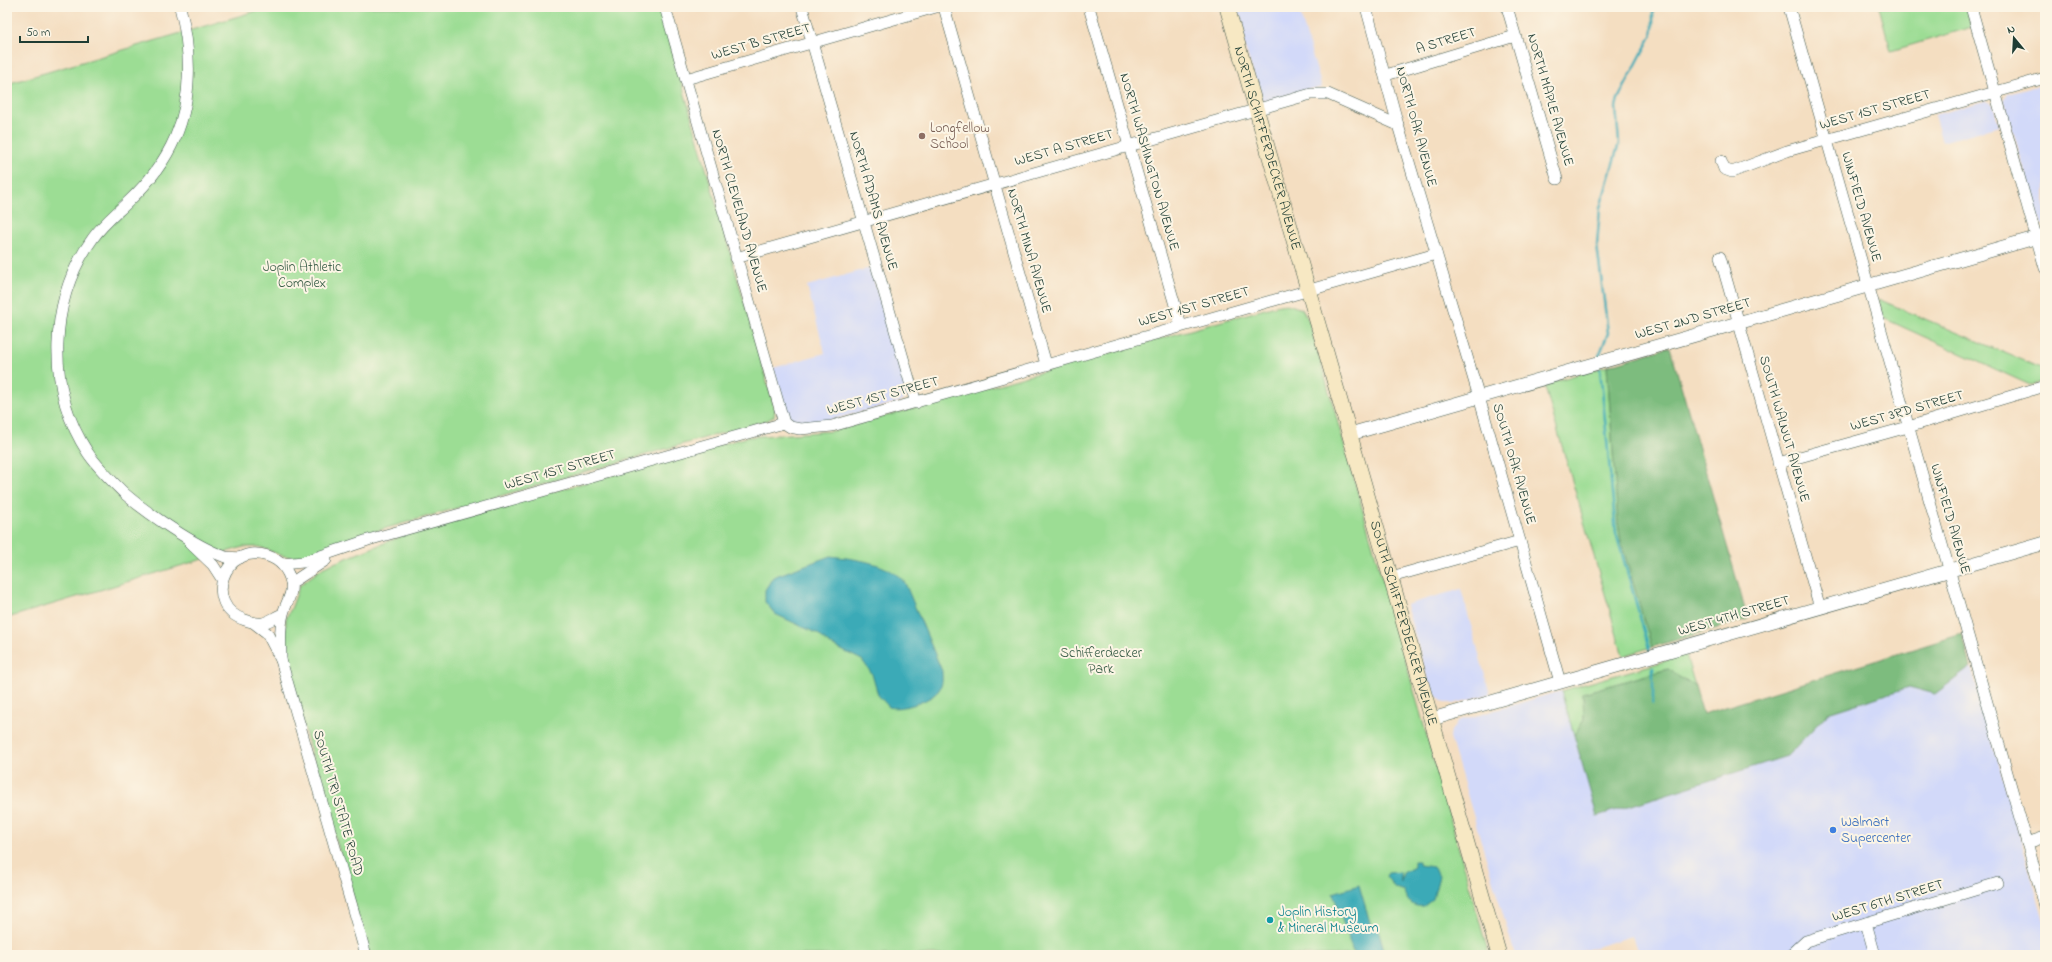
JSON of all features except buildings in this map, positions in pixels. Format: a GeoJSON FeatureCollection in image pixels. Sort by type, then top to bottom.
{"type":"FeatureCollection","features":[{"type":"Feature","properties":{"kind":"main road","name":"NORTH SCHIFFERDECKER AVENUE"},"geometry":{"type":"LineString","coordinates":[[1227,7],[1309,290]]}},
{"type":"Feature","properties":{"kind":"main road","name":"SOUTH SCHIFFERDECKER AVENUE"},"geometry":{"type":"LineString","coordinates":[[1309,290],[1499,955]]}},
{"type":"Feature","properties":{"kind":"street"},"geometry":{"type":"LineString","coordinates":[[180,7],[186,32],[189,61],[188,87],[176,137],[162,161],[131,200],[94,236],[82,254],[68,286],[60,316],[58,367],[67,409],[88,453],[111,480],[130,498],[182,534],[224,557],[240,558]]}},
{"type":"Feature","properties":{"kind":"street","name":"NORTH CLEVELAND AVENUE"},"geometry":{"type":"LineString","coordinates":[[666,7],[784,423]]}},
{"type":"Feature","properties":{"kind":"street","name":"NORTH ADAMS AVENUE"},"geometry":{"type":"LineString","coordinates":[[802,7],[916,403]]}},
{"type":"Feature","properties":{"kind":"street","name":"WEST B STREET"},"geometry":{"type":"LineString","coordinates":[[686,79],[936,7]]}},
{"type":"Feature","properties":{"kind":"street","name":"NORTH MINA AVENUE"},"geometry":{"type":"LineString","coordinates":[[944,7],[1046,364]]}},
{"type":"Feature","properties":{"kind":"street","name":"NORTH WASHINGTON AVENUE"},"geometry":{"type":"LineString","coordinates":[[1089,7],[1181,326]]}},
{"type":"Feature","properties":{"kind":"street","name":"NORTH OAK AVENUE"},"geometry":{"type":"LineString","coordinates":[[1366,7],[1386,75],[1398,125],[1436,254]]}},
{"type":"Feature","properties":{"kind":"street","name":"NORTH MAPLE AVENUE"},"geometry":{"type":"LineString","coordinates":[[1507,7],[1557,179]]}},
{"type":"Feature","properties":{"kind":"street","name":"WINFIELD AVENUE"},"geometry":{"type":"LineString","coordinates":[[1788,7],[2045,906]]}},
{"type":"Feature","properties":{"kind":"street"},"geometry":{"type":"LineString","coordinates":[[1971,7],[1995,92],[2041,236],[2045,268]]}},
{"type":"Feature","properties":{"kind":"street","name":"A STREET"},"geometry":{"type":"LineString","coordinates":[[1386,75],[1515,36]]}},
{"type":"Feature","properties":{"kind":"street","name":"WEST 1ST STREET"},"geometry":{"type":"LineString","coordinates":[[1721,161],[1724,168],[1732,172],[1774,156],[1826,140],[2045,78]]}},
{"type":"Feature","properties":{"kind":"street","name":"WEST A STREET"},"geometry":{"type":"LineString","coordinates":[[736,258],[1311,94],[1328,94],[1398,125]]}},
{"type":"Feature","properties":{"kind":"street","name":"WEST 2ND STREET"},"geometry":{"type":"LineString","coordinates":[[1350,434],[2041,236]]}},
{"type":"Feature","properties":{"kind":"street","name":"WEST 1ST STREET"},"geometry":{"type":"LineString","coordinates":[[282,564],[303,562],[338,552],[368,540],[784,423],[790,427],[800,429],[817,428],[916,403],[1046,364],[1436,254]]}},
{"type":"Feature","properties":{"kind":"street","name":"SOUTH OAK AVENUE"},"geometry":{"type":"LineString","coordinates":[[1436,254],[1479,397],[1560,682]]}},
{"type":"Feature","properties":{"kind":"street","name":"SOUTH WALNUT AVENUE"},"geometry":{"type":"LineString","coordinates":[[1720,258],[1820,608]]}},
{"type":"Feature","properties":{"kind":"street","name":"WEST 3RD STREET"},"geometry":{"type":"LineString","coordinates":[[1778,463],[1908,427],[2045,386]]}},
{"type":"Feature","properties":{"kind":"street"},"geometry":{"type":"LineString","coordinates":[[182,534],[213,565],[222,579],[229,566],[240,558],[250,554],[262,554],[273,557],[282,564],[288,573],[291,583]]}},
{"type":"Feature","properties":{"kind":"street"},"geometry":{"type":"LineString","coordinates":[[1391,577],[1520,541]]}},
{"type":"Feature","properties":{"kind":"street","name":"WEST 4TH STREET"},"geometry":{"type":"LineString","coordinates":[[1432,719],[2045,543]]}},
{"type":"Feature","properties":{"kind":"street","name":"WEST 1ST STREET"},"geometry":{"type":"LineString","coordinates":[[291,583],[338,552]]}},
{"type":"Feature","properties":{"kind":"street","name":"SOUTH TRI STATE ROAD"},"geometry":{"type":"LineString","coordinates":[[222,579],[221,593],[226,606],[236,617],[254,623],[267,633],[281,660],[366,955]]}},
{"type":"Feature","properties":{"kind":"street","name":"SOUTH TRI STATE ROAD"},"geometry":{"type":"LineString","coordinates":[[281,660],[283,614],[291,596],[291,583]]}},
{"type":"Feature","properties":{"kind":"street"},"geometry":{"type":"LineString","coordinates":[[254,623],[263,623],[283,614]]}},
{"type":"Feature","properties":{"kind":"street"},"geometry":{"type":"LineString","coordinates":[[2027,843],[2045,837]]}},
{"type":"Feature","properties":{"kind":"street","name":"WEST 6TH STREET"},"geometry":{"type":"LineString","coordinates":[[1791,955],[1806,941],[1998,883]]}},
{"type":"Feature","properties":{"kind":"street"},"geometry":{"type":"LineString","coordinates":[[1866,923],[1875,955]]}},
{"type":"Feature","properties":{"kind":"shaded area"},"geometry":{"type":"Polygon","coordinates":[[[1233,7],[1298,7],[1322,88],[1309,89],[1267,101],[1261,100],[1233,7]]]}},
{"type":"Feature","properties":{"kind":"shaded area"},"geometry":{"type":"Polygon","coordinates":[[[2045,84],[2044,226],[2040,224],[2004,100],[2008,94],[2045,84]]]}},
{"type":"Feature","properties":{"kind":"shaded area"},"geometry":{"type":"Polygon","coordinates":[[[1985,101],[1993,104],[1999,126],[1942,142],[1934,115],[1985,101]]]}},
{"type":"Feature","properties":{"kind":"shaded area"},"geometry":{"type":"Polygon","coordinates":[[[870,268],[909,393],[908,396],[902,401],[824,422],[804,424],[798,423],[792,420],[786,412],[773,368],[825,353],[807,286],[870,268]]]}},
{"type":"Feature","properties":{"kind":"shaded area"},"geometry":{"type":"Polygon","coordinates":[[[1461,589],[1490,694],[1453,704],[1442,701],[1431,691],[1406,605],[1461,589]]]}},
{"type":"Feature","properties":{"kind":"shaded area"},"geometry":{"type":"Polygon","coordinates":[[[1971,667],[2045,924],[2045,955],[1639,955],[1632,936],[1569,955],[1515,955],[1450,737],[1451,731],[1458,721],[1561,691],[1598,816],[1787,756],[1828,713],[1909,687],[1935,694],[1971,667]]]}},
{"type":"Feature","properties":{"kind":"green space","name":"Joplin Athletic Complex"},"geometry":{"type":"Polygon","coordinates":[[[270,7],[660,7],[775,410],[774,416],[768,420],[362,535],[302,558],[283,556],[260,547],[243,547],[7,618],[7,84],[270,7]]]}},
{"type":"Feature","properties":{"kind":"green space"},"geometry":{"type":"Polygon","coordinates":[[[1879,7],[1966,7],[1972,27],[1891,51],[1879,7]]]}},
{"type":"Feature","properties":{"kind":"green space"},"geometry":{"type":"Polygon","coordinates":[[[1878,299],[2045,370],[2045,381],[2030,385],[1883,318],[1878,299]]]}},
{"type":"Feature","properties":{"kind":"green space","name":"Schifferdecker Park"},"geometry":{"type":"Polygon","coordinates":[[[1287,304],[1302,309],[1309,321],[1489,955],[369,955],[285,661],[286,618],[300,585],[324,567],[422,528],[748,437],[833,431],[1287,304]]]}},
{"type":"Feature","properties":{"kind":"green space"},"geometry":{"type":"Polygon","coordinates":[[[1670,347],[1748,619],[1652,647],[1621,542],[1618,523],[1607,366],[1670,347]]]}},
{"type":"Feature","properties":{"kind":"green space"},"geometry":{"type":"Polygon","coordinates":[[[1607,366],[1618,523],[1621,542],[1652,647],[1623,656],[1544,384],[1607,366]]]}},
{"type":"Feature","properties":{"kind":"green space"},"geometry":{"type":"Polygon","coordinates":[[[1962,634],[1971,667],[1935,694],[1909,687],[1828,713],[1787,756],[1597,816],[1574,735],[1584,720],[1583,693],[1668,669],[1695,686],[1703,714],[1962,634]]]}},
{"type":"Feature","properties":{"kind":"green space"},"geometry":{"type":"Polygon","coordinates":[[[1686,655],[1695,686],[1668,669],[1583,693],[1584,720],[1574,735],[1561,691],[1686,655]]]}},
{"type":"Feature","properties":{"kind":"water"},"geometry":{"type":"Polygon","coordinates":[[[830,556],[860,560],[881,566],[890,570],[905,583],[942,671],[942,684],[933,696],[910,706],[895,708],[889,707],[878,695],[872,674],[862,660],[829,644],[818,634],[775,614],[765,602],[765,590],[773,577],[830,556]]]}},
{"type":"Feature","properties":{"kind":"water"},"geometry":{"type":"Polygon","coordinates":[[[1414,861],[1419,861],[1419,865],[1433,867],[1439,876],[1433,899],[1424,906],[1413,905],[1406,898],[1404,891],[1395,888],[1386,876],[1388,873],[1400,872],[1401,882],[1403,873],[1414,867],[1414,861]]]}},
{"type":"Feature","properties":{"kind":"water"},"geometry":{"type":"Polygon","coordinates":[[[1359,885],[1371,926],[1377,925],[1384,950],[1365,955],[1354,955],[1333,893],[1359,885]]]}},
{"type":"Feature","properties":{"kind":"waterway"},"geometry":{"type":"LineString","coordinates":[[1599,356],[1608,333],[1597,245],[1600,208],[1619,143],[1616,107],[1618,99],[1651,36],[1653,29],[1653,7]]}},
{"type":"Feature","properties":{"kind":"waterway"},"geometry":{"type":"LineString","coordinates":[[1600,369],[1616,533],[1650,652]]}},
{"type":"Feature","properties":{"kind":"waterway"},"geometry":{"type":"LineString","coordinates":[[1653,668],[1653,704]]}},
{"type":"Feature","properties":{"kind":"place","name":"Longfellow School"},"geometry":{"type":"Point","coordinates":[922,136]}},
{"type":"Feature","properties":{"kind":"place","name":"Walmart Supercenter"},"geometry":{"type":"Point","coordinates":[1833,830]}},
{"type":"Feature","properties":{"kind":"place","name":"Joplin History & Mineral Museum"},"geometry":{"type":"Point","coordinates":[1270,920]}}]}
